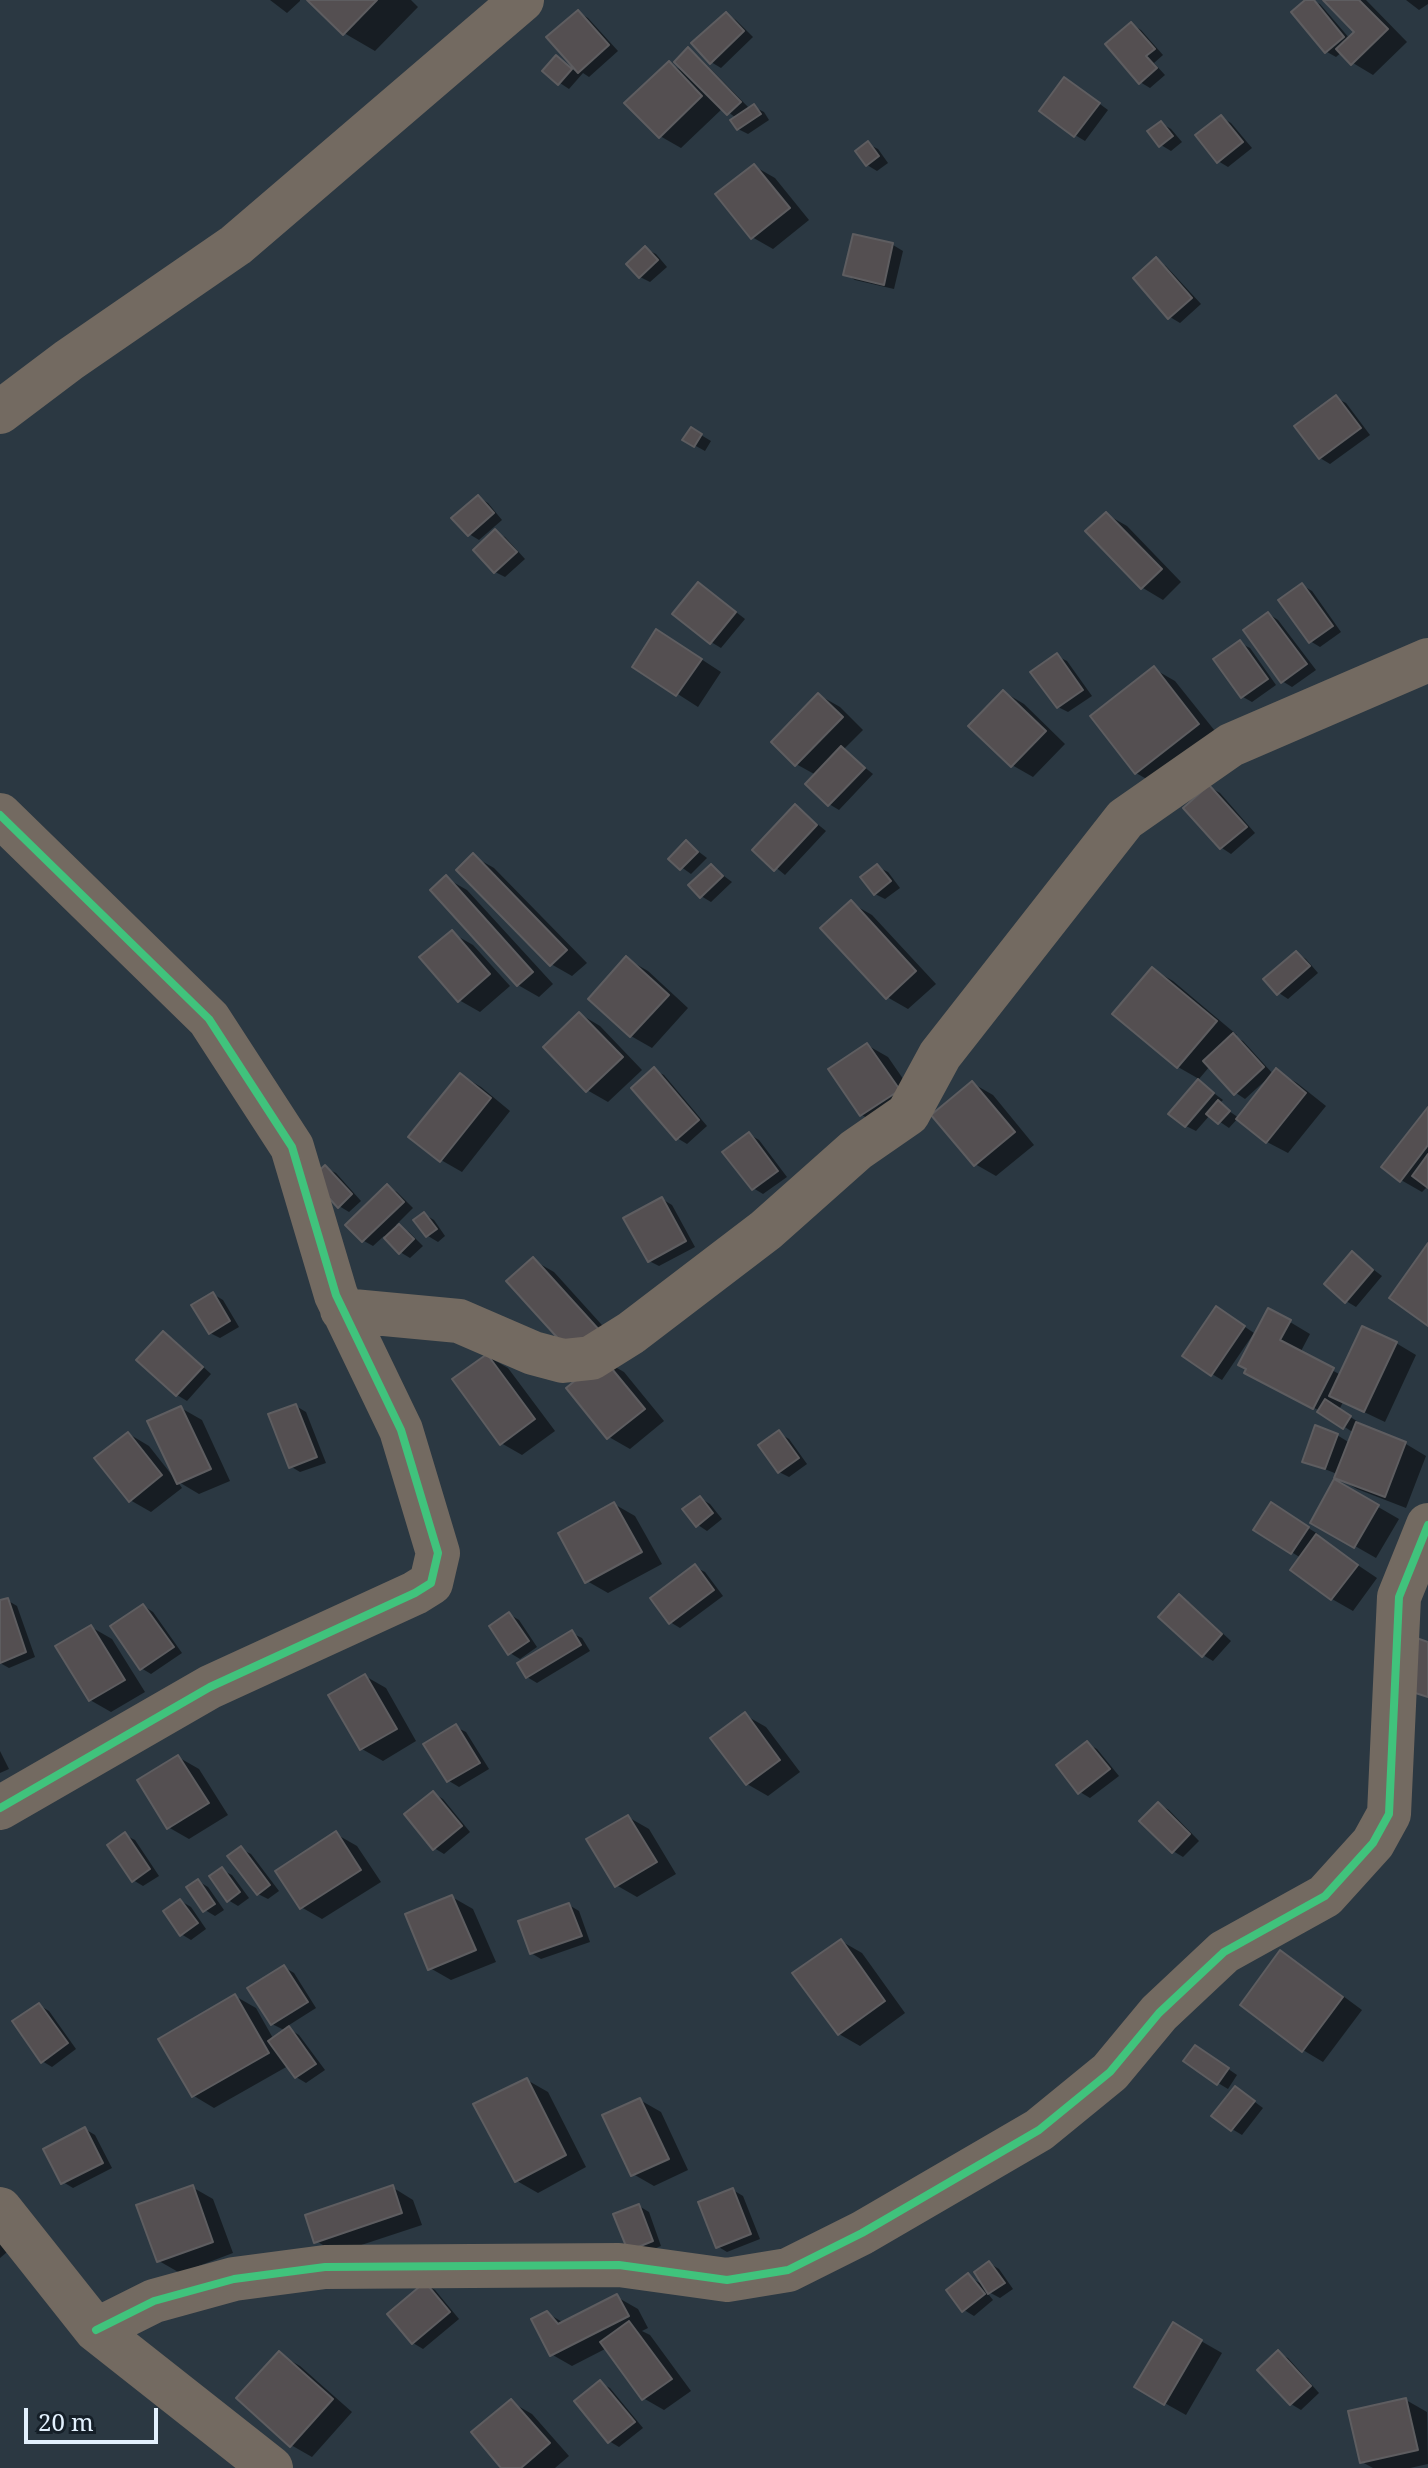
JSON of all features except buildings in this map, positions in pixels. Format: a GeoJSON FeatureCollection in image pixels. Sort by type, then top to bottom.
{"type":"FeatureCollection","features":[{"type":"Feature","properties":{"kind":"street"},"geometry":{"type":"LineString","coordinates":[[0,412],[69,360],[236,245],[522,0]]}},
{"type":"Feature","properties":{"kind":"street"},"geometry":{"type":"LineString","coordinates":[[342,1310],[459,1321],[533,1353],[563,1361],[591,1358],[631,1333],[766,1230],[856,1150],[908,1114],[940,1055],[1125,819],[1231,745],[1428,660]]}},
{"type":"Feature","properties":{"kind":"street"},"geometry":{"type":"LineString","coordinates":[[0,815],[209,1019],[292,1147],[342,1310],[401,1430],[438,1553],[431,1583],[210,1687],[0,1808]]}},
{"type":"Feature","properties":{"kind":"street"},"geometry":{"type":"LineString","coordinates":[[96,2330],[154,2301],[221,2282],[325,2267],[619,2265],[727,2280],[788,2270],[862,2233],[1039,2130],[1110,2072],[1159,2013],[1224,1952],[1325,1896],[1373,1843],[1389,1814],[1399,1597],[1428,1525]]}},
{"type":"Feature","properties":{"kind":"street"},"geometry":{"type":"LineString","coordinates":[[0,2209],[96,2330],[271,2468]]}},
{"type":"Feature","properties":{"kind":"cycle path"},"geometry":{"type":"LineString","coordinates":[[0,815],[209,1019],[292,1147],[336,1295],[401,1430],[438,1553],[431,1583],[415,1593],[210,1687],[0,1808]]}},
{"type":"Feature","properties":{"kind":"cycle path"},"geometry":{"type":"LineString","coordinates":[[96,2330],[154,2301],[234,2279],[325,2267],[619,2265],[727,2280],[788,2270],[862,2233],[1039,2130],[1110,2072],[1159,2013],[1224,1952],[1325,1896],[1373,1843],[1389,1814],[1399,1597],[1428,1525]]}}]}
